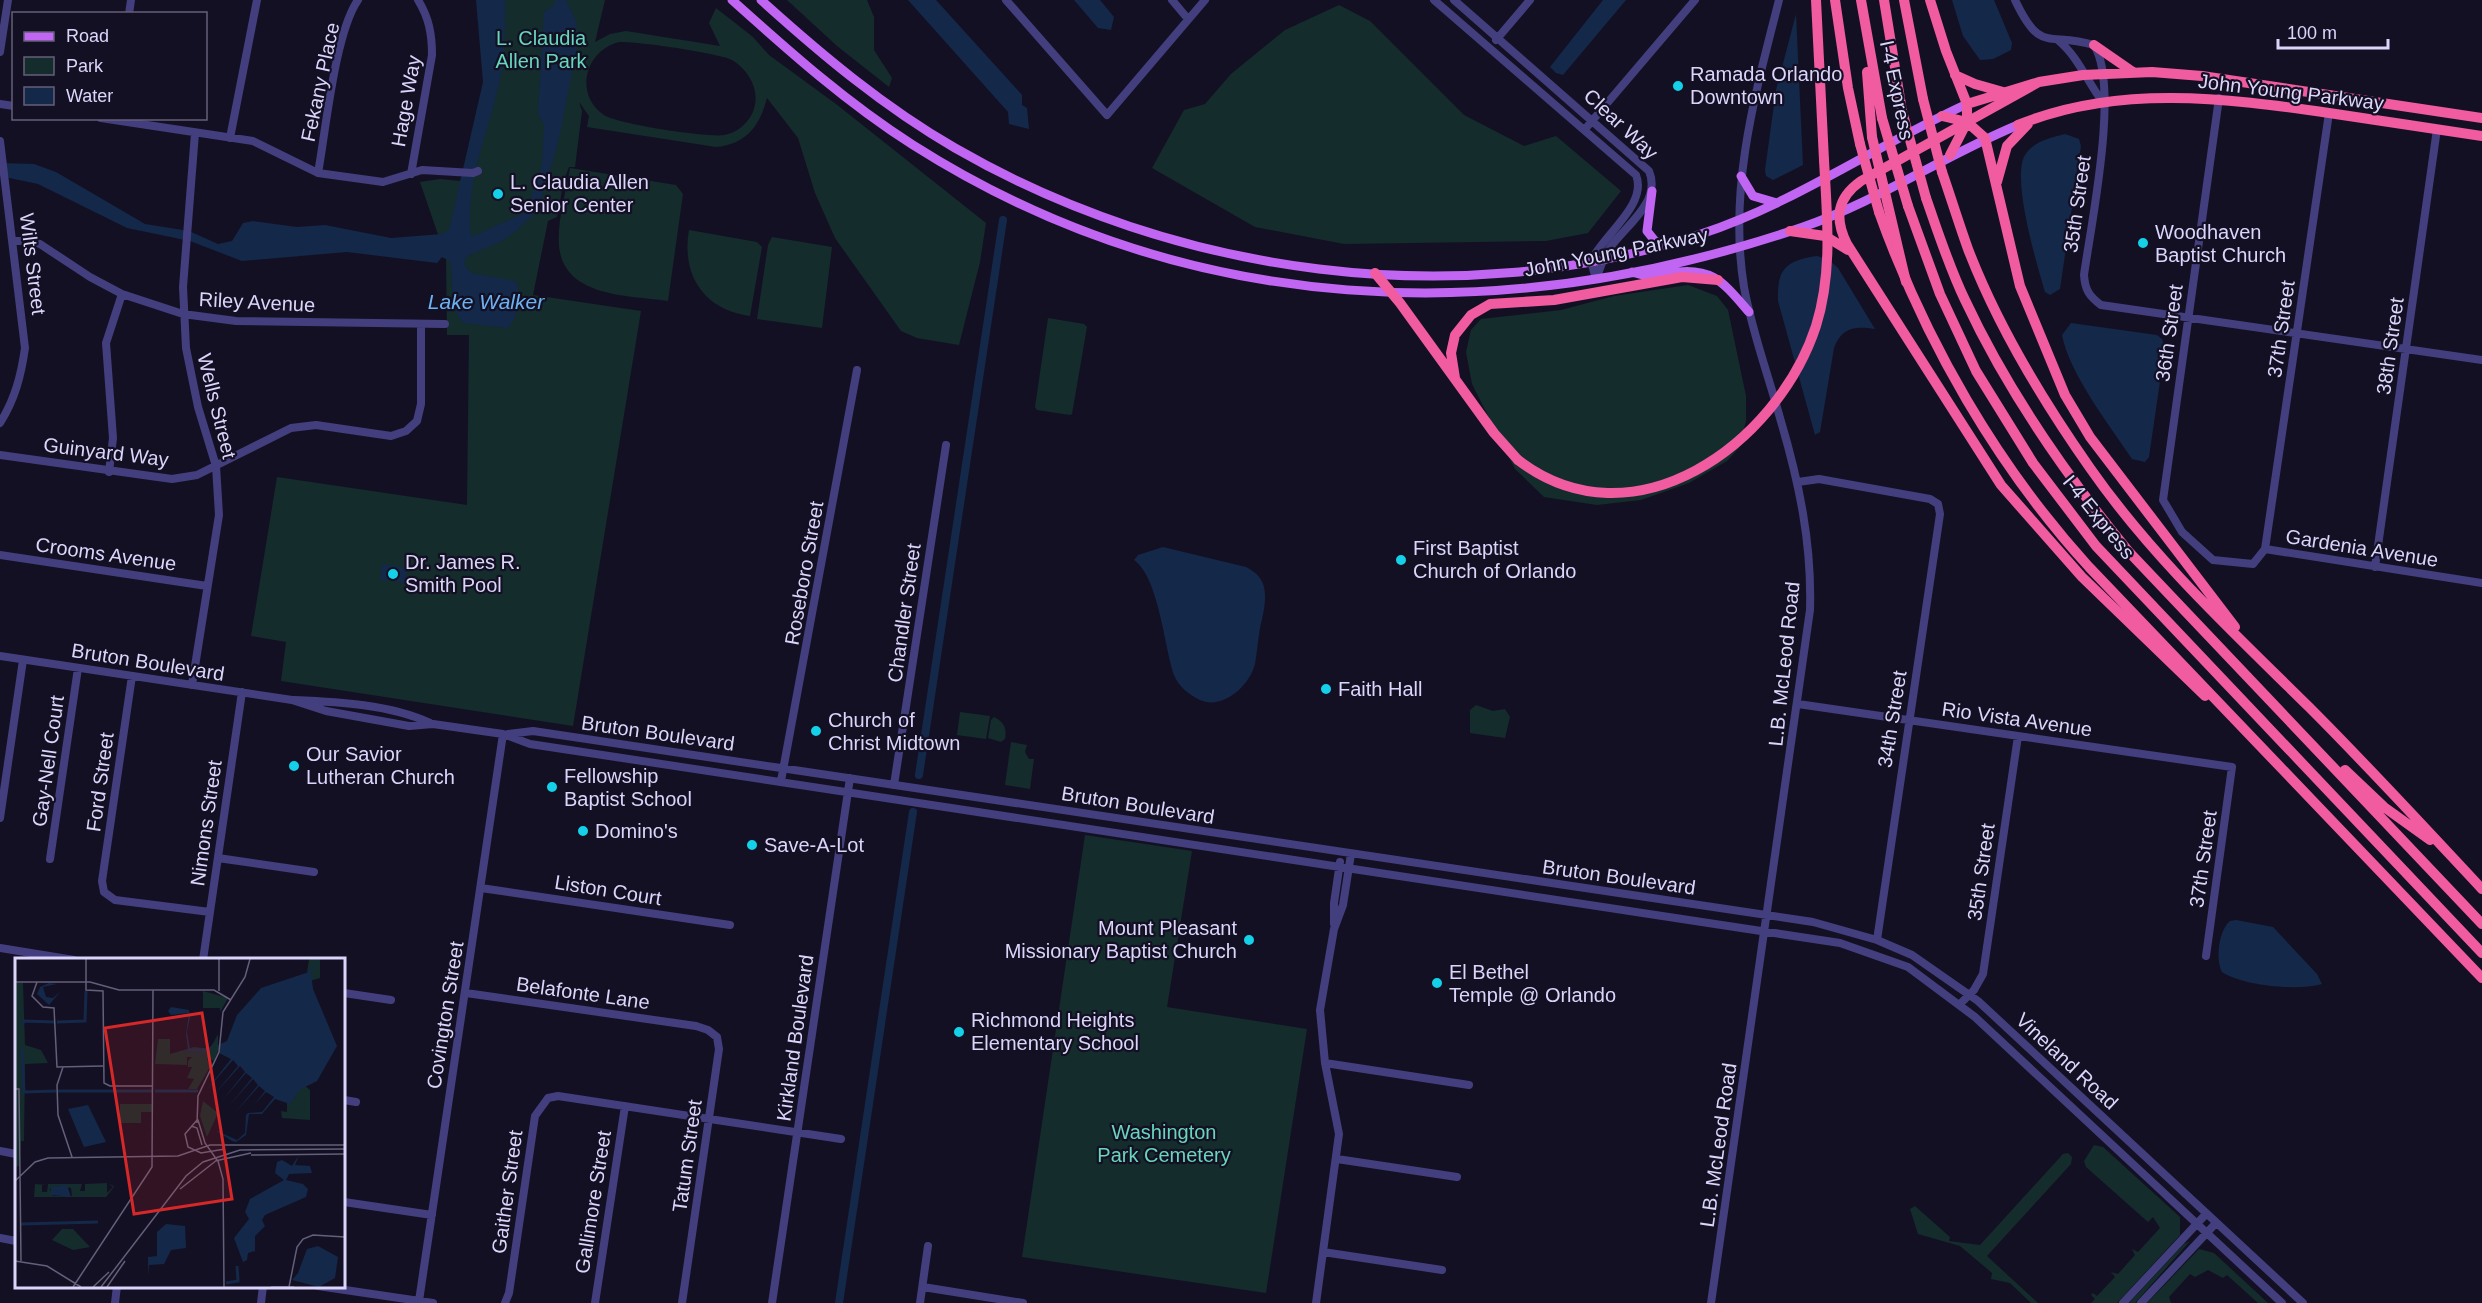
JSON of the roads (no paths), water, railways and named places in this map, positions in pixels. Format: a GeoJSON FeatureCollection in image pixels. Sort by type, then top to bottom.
{"type":"FeatureCollection","features":[{"type":"Feature","properties":{"kind":"highway"},"geometry":{"type":"LineString","coordinates":[[1376,273],[1494,433],[1518,460],[1549,479],[1576,490],[1607,494],[1633,493],[1655,488],[1696,470],[1730,448],[1755,426],[1781,396],[1799,367],[1820,312],[1828,257],[1816,0]]}},
{"type":"Feature","properties":{"kind":"highway"},"geometry":{"type":"LineString","coordinates":[[1835,0],[1846,80],[1860,144],[1879,212],[1906,282],[1939,348],[1982,423],[2054,526],[2089,567],[2482,978]]}},
{"type":"Feature","properties":{"kind":"highway","name":"I-4 Express"},"geometry":{"type":"LineString","coordinates":[[1861,0],[1882,118],[1908,206],[1940,294],[1976,371],[2033,463],[2096,546],[2482,953]]}},
{"type":"Feature","properties":{"kind":"highway","name":"I-4 Express"},"geometry":{"type":"LineString","coordinates":[[1884,0],[1902,111],[1926,198],[1964,298],[2020,404],[2071,478],[2129,552],[2482,924]]}},
{"type":"Feature","properties":{"kind":"highway"},"geometry":{"type":"LineString","coordinates":[[1905,0],[1923,99],[1942,172],[1969,251],[2007,333],[2052,410],[2091,470],[2130,520],[2198,597],[2482,889]]}},
{"type":"Feature","properties":{"kind":"highway"},"geometry":{"type":"LineString","coordinates":[[1930,0],[1967,104],[1967,122],[1950,155]]}},
{"type":"Feature","properties":{"kind":"highway"},"geometry":{"type":"LineString","coordinates":[[1863,21],[1872,137],[1906,282]]}},
{"type":"Feature","properties":{"kind":"highway"},"geometry":{"type":"LineString","coordinates":[[2094,45],[2133,72]]}},
{"type":"Feature","properties":{"kind":"highway","name":"John Young Parkway"},"geometry":{"type":"LineString","coordinates":[[1967,104],[2039,82],[2083,75],[2133,72],[2202,76],[2482,118]]}},
{"type":"Feature","properties":{"kind":"highway"},"geometry":{"type":"LineString","coordinates":[[1955,75],[1974,84],[2004,92]]}},
{"type":"Feature","properties":{"kind":"highway"},"geometry":{"type":"LineString","coordinates":[[2039,82],[1861,181],[1844,196],[1838,214],[1842,234],[1976,448],[2030,519],[2147,643],[2286,771]]}},
{"type":"Feature","properties":{"kind":"highway","name":"John Young Parkway"},"geometry":{"type":"LineString","coordinates":[[2018,124],[2037,117],[2103,102],[2166,97],[2219,98],[2482,136]]}},
{"type":"Feature","properties":{"kind":"highway"},"geometry":{"type":"LineString","coordinates":[[2329,113],[2364,100]]}},
{"type":"Feature","properties":{"kind":"highway"},"geometry":{"type":"LineString","coordinates":[[1942,116],[1967,122],[1985,138],[2020,286],[2065,395],[2090,437],[2220,605],[2251,650]]}},
{"type":"Feature","properties":{"kind":"highway"},"geometry":{"type":"LineString","coordinates":[[1996,189],[1999,167],[2007,146],[2015,135],[2037,117]]}},
{"type":"Feature","properties":{"kind":"highway"},"geometry":{"type":"LineString","coordinates":[[1790,231],[1825,236],[1854,255]]}},
{"type":"Feature","properties":{"kind":"highway"},"geometry":{"type":"LineString","coordinates":[[1455,378],[1451,353],[1455,335],[1471,315],[1490,304],[1563,298],[1682,277],[1718,280]]}},
{"type":"Feature","properties":{"kind":"highway"},"geometry":{"type":"LineString","coordinates":[[2316,749],[2339,763],[2384,807],[2450,854]]}},
{"type":"Feature","properties":{"kind":"main road","name":"John Young Parkway"},"geometry":{"type":"LineString","coordinates":[[732,0],[809,69],[876,120],[940,162],[1027,207],[1104,238],[1203,268],[1302,286],[1391,294],[1506,291],[1630,272],[1739,247],[1838,214],[1950,155],[2018,124]]}},
{"type":"Feature","properties":{"kind":"main road","name":"John Young Parkway"},"geometry":{"type":"LineString","coordinates":[[761,0],[875,96],[946,142],[1025,185],[1100,216],[1189,244],[1312,268],[1376,273],[1482,273],[1591,261],[1663,245],[1738,220],[1777,203],[1967,104]]}},
{"type":"Feature","properties":{"kind":"main road"},"geometry":{"type":"LineString","coordinates":[[1741,176],[1753,196],[1777,203]]}},
{"type":"Feature","properties":{"kind":"main road"},"geometry":{"type":"LineString","coordinates":[[1652,191],[1647,231],[1655,241],[1663,245]]}},
{"type":"Feature","properties":{"kind":"main road"},"geometry":{"type":"LineString","coordinates":[[1630,272],[1645,277],[1695,270],[1707,272],[1749,312]]}},
{"type":"Feature","properties":{"kind":"street"},"geometry":{"type":"LineString","coordinates":[[0,52],[8,0]]}},
{"type":"Feature","properties":{"kind":"street"},"geometry":{"type":"LineString","coordinates":[[230,138],[257,0]]}},
{"type":"Feature","properties":{"kind":"street","name":"Fekany Place"},"geometry":{"type":"LineString","coordinates":[[318,173],[340,49],[346,26],[358,0]]}},
{"type":"Feature","properties":{"kind":"street","name":"Hage Way"},"geometry":{"type":"LineString","coordinates":[[411,174],[432,55],[428,16],[418,0]]}},
{"type":"Feature","properties":{"kind":"street"},"geometry":{"type":"LineString","coordinates":[[1006,0],[1107,115],[1205,0]]}},
{"type":"Feature","properties":{"kind":"street"},"geometry":{"type":"LineString","coordinates":[[1172,0],[1188,19]]}},
{"type":"Feature","properties":{"kind":"street","name":"Clear Way"},"geometry":{"type":"LineString","coordinates":[[1434,0],[1632,169],[1640,186],[1635,201],[1595,251],[1591,261]]}},
{"type":"Feature","properties":{"kind":"street","name":"Clear Way"},"geometry":{"type":"LineString","coordinates":[[1454,0],[1645,164],[1653,179],[1652,191],[1642,209],[1604,258],[1596,279]]}},
{"type":"Feature","properties":{"kind":"street"},"geometry":{"type":"LineString","coordinates":[[1491,47],[1530,0]]}},
{"type":"Feature","properties":{"kind":"street"},"geometry":{"type":"LineString","coordinates":[[1586,128],[1695,0]]}},
{"type":"Feature","properties":{"kind":"street","name":"L.B. McLeod Road"},"geometry":{"type":"LineString","coordinates":[[1711,1303],[1806,647],[1811,584],[1807,530],[1798,482],[1749,312],[1739,247],[1741,176],[1747,134],[1779,0]]}},
{"type":"Feature","properties":{"kind":"street"},"geometry":{"type":"LineString","coordinates":[[2015,0],[2033,31],[2047,40],[2079,40],[2094,45]]}},
{"type":"Feature","properties":{"kind":"street"},"geometry":{"type":"LineString","coordinates":[[2059,41],[2074,56],[2083,75],[2103,102]]}},
{"type":"Feature","properties":{"kind":"street","name":"35th Street"},"geometry":{"type":"LineString","coordinates":[[2094,45],[2100,57],[2106,123],[2084,275],[2088,296],[2101,305],[2187,319]]}},
{"type":"Feature","properties":{"kind":"street","name":"36th Street"},"geometry":{"type":"LineString","coordinates":[[2182,532],[2163,501],[2219,98]]}},
{"type":"Feature","properties":{"kind":"street","name":"37th Street"},"geometry":{"type":"LineString","coordinates":[[2265,549],[2329,113]]}},
{"type":"Feature","properties":{"kind":"street"},"geometry":{"type":"LineString","coordinates":[[120,120],[253,141],[318,173],[383,182],[422,170],[475,172]]}},
{"type":"Feature","properties":{"kind":"street","name":"38th Street"},"geometry":{"type":"LineString","coordinates":[[2375,567],[2437,129]]}},
{"type":"Feature","properties":{"kind":"street","name":"Wells Street"},"geometry":{"type":"LineString","coordinates":[[192,685],[219,515],[216,466],[191,377],[183,314],[195,133]]}},
{"type":"Feature","properties":{"kind":"street","name":"Wilts Street"},"geometry":{"type":"LineString","coordinates":[[0,141],[25,348],[20,380],[10,406],[0,423]]}},
{"type":"Feature","properties":{"kind":"street","name":"Riley Avenue"},"geometry":{"type":"LineString","coordinates":[[14,242],[31,241],[53,251],[90,277],[122,294],[183,314],[236,321],[445,324]]}},
{"type":"Feature","properties":{"kind":"street"},"geometry":{"type":"LineString","coordinates":[[1591,261],[1596,279]]}},
{"type":"Feature","properties":{"kind":"street"},"geometry":{"type":"LineString","coordinates":[[109,472],[113,438],[106,343],[122,294]]}},
{"type":"Feature","properties":{"kind":"street"},"geometry":{"type":"LineString","coordinates":[[2187,319],[2482,360]]}},
{"type":"Feature","properties":{"kind":"street","name":"Guinyard Way"},"geometry":{"type":"LineString","coordinates":[[0,455],[109,472],[172,478],[197,475],[291,428],[316,425],[391,436],[406,431],[417,421],[421,404],[421,324]]}},
{"type":"Feature","properties":{"kind":"street","name":"Roseboro Street"},"geometry":{"type":"LineString","coordinates":[[781,781],[857,370]]}},
{"type":"Feature","properties":{"kind":"street","name":"Chandler Street"},"geometry":{"type":"LineString","coordinates":[[894,785],[946,445]]}},
{"type":"Feature","properties":{"kind":"street","name":"34th Street"},"geometry":{"type":"LineString","coordinates":[[1798,482],[1820,479],[1930,499],[1938,504],[1940,514],[1877,940]]}},
{"type":"Feature","properties":{"kind":"street","name":"Gardenia Avenue"},"geometry":{"type":"LineString","coordinates":[[2182,532],[2213,560],[2253,564],[2265,549],[2482,583]]}},
{"type":"Feature","properties":{"kind":"street","name":"Crooms Avenue"},"geometry":{"type":"LineString","coordinates":[[0,555],[207,586]]}},
{"type":"Feature","properties":{"kind":"street","name":"Bruton Boulevard"},"geometry":{"type":"LineString","coordinates":[[0,656],[292,700],[330,701],[411,714],[433,723],[503,734],[530,744],[1766,930]]}},
{"type":"Feature","properties":{"kind":"street"},"geometry":{"type":"LineString","coordinates":[[0,818],[23,660]]}},
{"type":"Feature","properties":{"kind":"street","name":"Gay-Nell Court"},"geometry":{"type":"LineString","coordinates":[[50,859],[78,668]]}},
{"type":"Feature","properties":{"kind":"street","name":"Ford Street"},"geometry":{"type":"LineString","coordinates":[[132,676],[102,881],[104,892],[116,900],[210,912]]}},
{"type":"Feature","properties":{"kind":"street","name":"Nimons Street"},"geometry":{"type":"LineString","coordinates":[[204,958],[242,692]]}},
{"type":"Feature","properties":{"kind":"street","name":"Bruton Boulevard"},"geometry":{"type":"LineString","coordinates":[[292,700],[326,711],[409,726],[433,723]]}},
{"type":"Feature","properties":{"kind":"street","name":"Rio Vista Avenue"},"geometry":{"type":"LineString","coordinates":[[1798,704],[2232,767]]}},
{"type":"Feature","properties":{"kind":"street","name":"Bruton Boulevard"},"geometry":{"type":"LineString","coordinates":[[503,734],[533,732],[670,751],[1768,916]]}},
{"type":"Feature","properties":{"kind":"street","name":"Covington Street"},"geometry":{"type":"LineString","coordinates":[[419,1301],[503,734]]}},
{"type":"Feature","properties":{"kind":"street","name":"35th Street"},"geometry":{"type":"LineString","coordinates":[[1959,1005],[1970,994],[1983,974],[2018,736]]}},
{"type":"Feature","properties":{"kind":"street"},"geometry":{"type":"LineString","coordinates":[[602,754],[603,742]]}},
{"type":"Feature","properties":{"kind":"street"},"geometry":{"type":"LineString","coordinates":[[668,764],[670,751]]}},
{"type":"Feature","properties":{"kind":"street","name":"37th Street"},"geometry":{"type":"LineString","coordinates":[[2206,956],[2232,767]]}},
{"type":"Feature","properties":{"kind":"street","name":"Kirkland Boulevard"},"geometry":{"type":"LineString","coordinates":[[772,1303],[850,778]]}},
{"type":"Feature","properties":{"kind":"street"},"geometry":{"type":"LineString","coordinates":[[1075,825],[1077,812]]}},
{"type":"Feature","properties":{"kind":"street"},"geometry":{"type":"LineString","coordinates":[[1223,847],[1225,835]]}},
{"type":"Feature","properties":{"kind":"street"},"geometry":{"type":"LineString","coordinates":[[1316,1303],[1339,1134],[1325,1063],[1320,1010],[1334,929],[1334,903],[1341,852]]}},
{"type":"Feature","properties":{"kind":"street"},"geometry":{"type":"LineString","coordinates":[[1334,929],[1343,905],[1351,854]]}},
{"type":"Feature","properties":{"kind":"street"},"geometry":{"type":"LineString","coordinates":[[218,858],[314,872]]}},
{"type":"Feature","properties":{"kind":"street"},"geometry":{"type":"LineString","coordinates":[[1483,886],[1484,874]]}},
{"type":"Feature","properties":{"kind":"street","name":"Liston Court"},"geometry":{"type":"LineString","coordinates":[[481,888],[730,925]]}},
{"type":"Feature","properties":{"kind":"street","name":"Vineland Road"},"geometry":{"type":"LineString","coordinates":[[1768,916],[1813,922],[1877,940],[1912,955],[1970,994],[2303,1303]]}},
{"type":"Feature","properties":{"kind":"street","name":"Vineland Road"},"geometry":{"type":"LineString","coordinates":[[1766,930],[1840,943],[1908,967],[1959,1005],[2282,1303]]}},
{"type":"Feature","properties":{"kind":"street"},"geometry":{"type":"LineString","coordinates":[[0,948],[62,958]]}},
{"type":"Feature","properties":{"kind":"street"},"geometry":{"type":"LineString","coordinates":[[345,993],[391,1000]]}},
{"type":"Feature","properties":{"kind":"street","name":"Belafonte Lane"},"geometry":{"type":"LineString","coordinates":[[466,993],[696,1026]]}},
{"type":"Feature","properties":{"kind":"street","name":"Tatum Street"},"geometry":{"type":"LineString","coordinates":[[682,1303],[718,1049],[717,1037],[708,1030],[696,1026]]}},
{"type":"Feature","properties":{"kind":"street"},"geometry":{"type":"LineString","coordinates":[[1325,1063],[1469,1085]]}},
{"type":"Feature","properties":{"kind":"street","name":"Gaither Street"},"geometry":{"type":"LineString","coordinates":[[505,1303],[509,1293],[535,1116],[548,1098],[558,1096],[625,1106]]}},
{"type":"Feature","properties":{"kind":"street"},"geometry":{"type":"LineString","coordinates":[[345,1100],[356,1102]]}},
{"type":"Feature","properties":{"kind":"street"},"geometry":{"type":"LineString","coordinates":[[625,1106],[841,1138]]}},
{"type":"Feature","properties":{"kind":"street","name":"Gallimore Street"},"geometry":{"type":"LineString","coordinates":[[595,1303],[625,1106]]}},
{"type":"Feature","properties":{"kind":"street"},"geometry":{"type":"LineString","coordinates":[[0,1151],[15,1154]]}},
{"type":"Feature","properties":{"kind":"street"},"geometry":{"type":"LineString","coordinates":[[1336,1159],[1457,1177]]}},
{"type":"Feature","properties":{"kind":"street"},"geometry":{"type":"LineString","coordinates":[[345,1202],[432,1215]]}},
{"type":"Feature","properties":{"kind":"street"},"geometry":{"type":"LineString","coordinates":[[2123,1303],[2206,1214]]}},
{"type":"Feature","properties":{"kind":"street"},"geometry":{"type":"LineString","coordinates":[[2141,1303],[2216,1223]]}},
{"type":"Feature","properties":{"kind":"street"},"geometry":{"type":"LineString","coordinates":[[0,1238],[15,1241]]}},
{"type":"Feature","properties":{"kind":"street"},"geometry":{"type":"LineString","coordinates":[[920,1303],[928,1246]]}},
{"type":"Feature","properties":{"kind":"street"},"geometry":{"type":"LineString","coordinates":[[1323,1252],[1442,1270]]}},
{"type":"Feature","properties":{"kind":"street"},"geometry":{"type":"LineString","coordinates":[[923,1287],[1023,1303]]}},
{"type":"Feature","properties":{"kind":"street"},"geometry":{"type":"LineString","coordinates":[[115,1303],[117,1288]]}},
{"type":"Feature","properties":{"kind":"street"},"geometry":{"type":"LineString","coordinates":[[261,1303],[263,1288]]}},
{"type":"Feature","properties":{"kind":"street"},"geometry":{"type":"LineString","coordinates":[[325,1288],[433,1303]]}},
{"type":"Feature","properties":{"kind":"water","name":"Lake Walker"},"geometry":{"type":"Polygon","coordinates":[[[476,0],[505,0],[505,22],[500,77],[471,197],[471,237],[522,214],[530,201],[542,165],[544,126],[538,113],[544,12],[553,6],[556,0],[566,0],[576,21],[578,43],[558,143],[535,213],[500,242],[467,256],[464,264],[471,273],[516,281],[519,293],[518,306],[508,328],[464,323],[454,303],[450,261],[442,257],[437,263],[347,252],[242,261],[190,241],[127,228],[38,184],[0,176],[0,163],[34,164],[56,172],[145,224],[189,231],[218,244],[232,241],[243,223],[253,221],[297,227],[325,225],[391,238],[442,234],[449,230],[483,82],[476,0]]]}},
{"type":"Feature","properties":{"kind":"water"},"geometry":{"type":"Polygon","coordinates":[[[908,0],[936,0],[1022,95],[1022,105],[1027,108],[1029,129],[1009,124],[1008,112],[908,0]]]}},
{"type":"Feature","properties":{"kind":"water"},"geometry":{"type":"Polygon","coordinates":[[[1074,0],[1100,0],[1114,17],[1111,30],[1098,28],[1074,0]]]}},
{"type":"Feature","properties":{"kind":"water"},"geometry":{"type":"Polygon","coordinates":[[[1603,0],[1626,0],[1563,75],[1556,73],[1550,67],[1603,0]]]}},
{"type":"Feature","properties":{"kind":"water"},"geometry":{"type":"Polygon","coordinates":[[[1952,0],[1994,0],[2012,43],[2011,50],[1993,59],[1980,60],[1963,36],[1952,0]]]}},
{"type":"Feature","properties":{"kind":"water"},"geometry":{"type":"Polygon","coordinates":[[[1796,14],[1803,165],[1773,180],[1766,176],[1765,170],[1776,90],[1796,14]]]}},
{"type":"Feature","properties":{"kind":"water"},"geometry":{"type":"Polygon","coordinates":[[[2065,134],[2079,139],[2081,146],[2060,289],[2050,295],[2045,292],[2027,222],[2021,182],[2022,166],[2025,155],[2033,146],[2065,134]]]}},
{"type":"Feature","properties":{"kind":"water"},"geometry":{"type":"Polygon","coordinates":[[[1817,256],[1829,260],[1838,268],[1875,329],[1855,328],[1845,332],[1837,341],[1820,432],[1815,435],[1778,301],[1778,290],[1781,274],[1785,268],[1797,261],[1817,256]]]}},
{"type":"Feature","properties":{"kind":"water"},"geometry":{"type":"Polygon","coordinates":[[[2071,323],[2157,335],[2162,339],[2165,347],[2149,457],[2145,462],[2132,459],[2081,382],[2066,350],[2062,335],[2071,323]]]}},
{"type":"Feature","properties":{"kind":"water"},"geometry":{"type":"Polygon","coordinates":[[[1163,547],[1246,567],[1263,583],[1265,602],[1255,664],[1252,673],[1241,688],[1225,699],[1217,702],[1200,700],[1184,690],[1174,675],[1155,597],[1149,581],[1134,560],[1138,555],[1163,547]]]}},
{"type":"Feature","properties":{"kind":"water","name":"Dr. James R. Smith Pool"},"geometry":{"type":"Polygon","coordinates":[[[382,564],[407,568],[405,583],[380,579],[382,564]]]}},
{"type":"Feature","properties":{"kind":"water"},"geometry":{"type":"Polygon","coordinates":[[[2236,920],[2273,927],[2317,974],[2322,984],[2299,987],[2271,986],[2243,981],[2222,972],[2219,960],[2221,938],[2226,925],[2236,920]]]}},
{"type":"Feature","properties":{"kind":"waterway"},"geometry":{"type":"LineString","coordinates":[[919,775],[1003,220]]}},
{"type":"Feature","properties":{"kind":"waterway"},"geometry":{"type":"LineString","coordinates":[[839,1303],[913,812]]}},
{"type":"Feature","properties":{"kind":"place","name":"Ramada Orlando Downtown"},"geometry":{"type":"Point","coordinates":[1678,86]}},
{"type":"Feature","properties":{"kind":"place","name":"L. Claudia Allen Senior Center"},"geometry":{"type":"Point","coordinates":[498,194]}},
{"type":"Feature","properties":{"kind":"place","name":"Woodhaven Baptist Church"},"geometry":{"type":"Point","coordinates":[2143,243]}},
{"type":"Feature","properties":{"kind":"place","name":"First Baptist Church of Orlando"},"geometry":{"type":"Point","coordinates":[1401,560]}},
{"type":"Feature","properties":{"kind":"place","name":"Dr. James R. Smith Pool"},"geometry":{"type":"Point","coordinates":[393,574]}},
{"type":"Feature","properties":{"kind":"place","name":"Faith Hall"},"geometry":{"type":"Point","coordinates":[1326,689]}},
{"type":"Feature","properties":{"kind":"place","name":"Church of Christ Midtown"},"geometry":{"type":"Point","coordinates":[816,731]}},
{"type":"Feature","properties":{"kind":"place","name":"Our Savior Lutheran Church"},"geometry":{"type":"Point","coordinates":[294,766]}},
{"type":"Feature","properties":{"kind":"place","name":"Fellowship Baptist School"},"geometry":{"type":"Point","coordinates":[552,787]}},
{"type":"Feature","properties":{"kind":"place","name":"Domino's"},"geometry":{"type":"Point","coordinates":[583,831]}},
{"type":"Feature","properties":{"kind":"place","name":"Save-A-Lot"},"geometry":{"type":"Point","coordinates":[752,845]}},
{"type":"Feature","properties":{"kind":"place","name":"Mount Pleasant Missionary Baptist Church"},"geometry":{"type":"Point","coordinates":[1249,940]}},
{"type":"Feature","properties":{"kind":"place","name":"El Bethel Temple @ Orlando"},"geometry":{"type":"Point","coordinates":[1437,983]}},
{"type":"Feature","properties":{"kind":"place","name":"Richmond Heights Elementary School"},"geometry":{"type":"Point","coordinates":[959,1032]}},
{"type":"Feature","properties":{"kind":"park label","name":"L. Claudia Allen Park"},"geometry":{"type":"Point","coordinates":[541,50]}},
{"type":"Feature","properties":{"kind":"park label","name":"Washington Park Cemetery"},"geometry":{"type":"Point","coordinates":[1164,1144]}}]}
